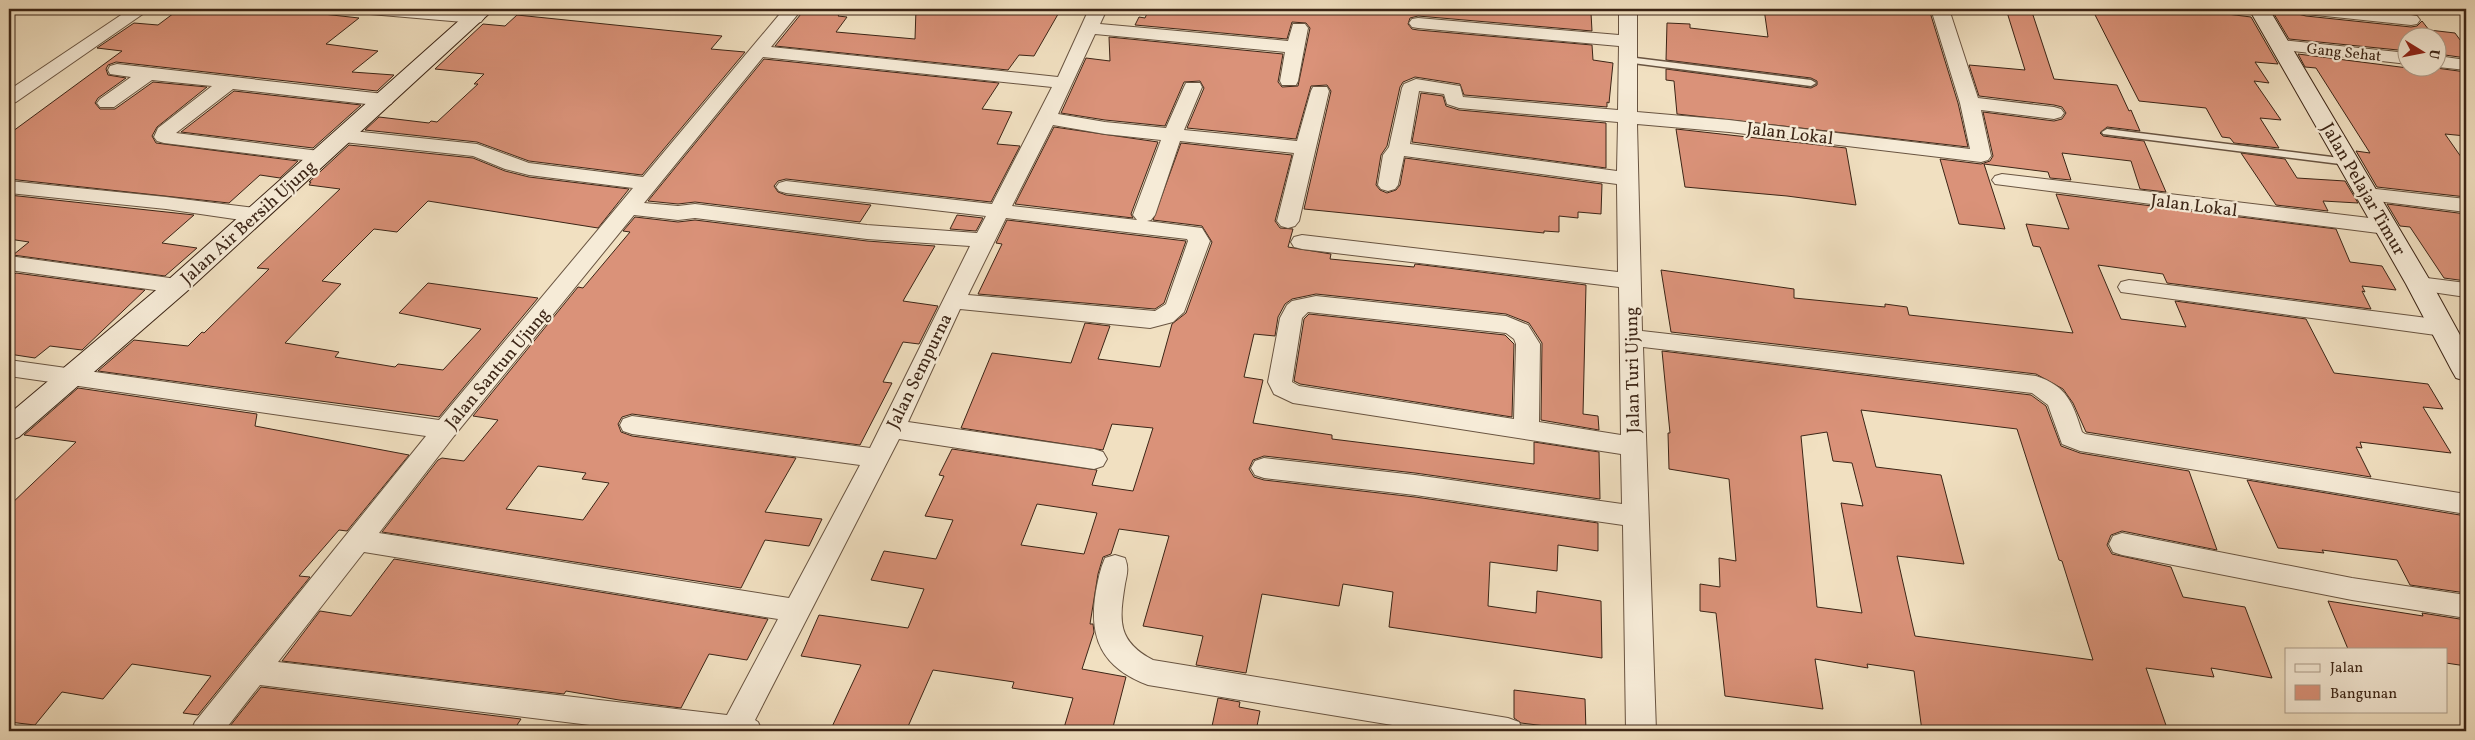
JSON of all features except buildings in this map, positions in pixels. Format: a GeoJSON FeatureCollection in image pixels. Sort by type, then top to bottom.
{"type":"FeatureCollection","features":[{"type":"Feature","properties":{"kind":"street"},"geometry":{"type":"LineString","coordinates":[[9,98],[142,9]]}},
{"type":"Feature","properties":{"kind":"street"},"geometry":{"type":"LineString","coordinates":[[370,9],[479,13]]}},
{"type":"Feature","properties":{"kind":"street","name":"Jalan Santun Ujung"},"geometry":{"type":"LineString","coordinates":[[206,731],[445,430],[793,9]]}},
{"type":"Feature","properties":{"kind":"street","name":"Jalan Turi Ujung"},"geometry":{"type":"LineString","coordinates":[[1628,9],[1627,178],[1641,731]]}},
{"type":"Feature","properties":{"kind":"street"},"geometry":{"type":"LineString","coordinates":[[1940,9],[1970,103],[2054,113]]}},
{"type":"Feature","properties":{"kind":"street","name":"Jalan Pelajar Timur"},"geometry":{"type":"LineString","coordinates":[[2259,9],[2419,284],[2466,371]]}},
{"type":"Feature","properties":{"kind":"street"},"geometry":{"type":"LineString","coordinates":[[2306,9],[2411,20]]}},
{"type":"Feature","properties":{"kind":"street","name":"Jalan Air Bersih Ujung"},"geometry":{"type":"LineString","coordinates":[[9,430],[177,286],[479,13]]}},
{"type":"Feature","properties":{"kind":"street"},"geometry":{"type":"LineString","coordinates":[[1094,18],[1295,47]]}},
{"type":"Feature","properties":{"kind":"street","name":"Jalan Sempurna"},"geometry":{"type":"LineString","coordinates":[[739,731],[797,611],[892,429],[983,240],[1064,83],[1094,18]]}},
{"type":"Feature","properties":{"kind":"street"},"geometry":{"type":"LineString","coordinates":[[1418,22],[1628,51]]}},
{"type":"Feature","properties":{"kind":"street"},"geometry":{"type":"LineString","coordinates":[[1289,81],[1299,28]]}},
{"type":"Feature","properties":{"kind":"street","name":"Gang Sehat"},"geometry":{"type":"LineString","coordinates":[[2280,45],[2398,58]]}},
{"type":"Feature","properties":{"kind":"street"},"geometry":{"type":"LineString","coordinates":[[759,51],[1064,83]]}},
{"type":"Feature","properties":{"kind":"street"},"geometry":{"type":"LineString","coordinates":[[2448,63],[2466,65]]}},
{"type":"Feature","properties":{"kind":"street"},"geometry":{"type":"LineString","coordinates":[[117,70],[384,100]]}},
{"type":"Feature","properties":{"kind":"street"},"geometry":{"type":"LineString","coordinates":[[107,103],[148,74]]}},
{"type":"Feature","properties":{"kind":"street"},"geometry":{"type":"LineString","coordinates":[[228,83],[165,132],[164,137],[320,156]]}},
{"type":"Feature","properties":{"kind":"street","name":"Jalan Lokal"},"geometry":{"type":"LineString","coordinates":[[1399,149],[1409,94],[1411,88],[1416,85],[1453,90],[1455,92],[1454,100],[1459,102],[1729,126],[1982,156],[1970,103]]}},
{"type":"Feature","properties":{"kind":"street"},"geometry":{"type":"LineString","coordinates":[[1144,215],[1173,134],[1193,87]]}},
{"type":"Feature","properties":{"kind":"street"},"geometry":{"type":"LineString","coordinates":[[1288,221],[1320,91]]}},
{"type":"Feature","properties":{"kind":"street"},"geometry":{"type":"LineString","coordinates":[[1046,118],[1105,128],[1305,148]]}},
{"type":"Feature","properties":{"kind":"street"},"geometry":{"type":"LineString","coordinates":[[343,136],[477,150],[512,165],[529,169],[648,184]]}},
{"type":"Feature","properties":{"kind":"street"},"geometry":{"type":"LineString","coordinates":[[1388,186],[1393,155],[1399,149],[1627,178]]}},
{"type":"Feature","properties":{"kind":"street","name":"Jalan Lokal"},"geometry":{"type":"LineString","coordinates":[[2002,180],[2386,227]]}},
{"type":"Feature","properties":{"kind":"street"},"geometry":{"type":"LineString","coordinates":[[9,187],[166,203],[255,215]]}},
{"type":"Feature","properties":{"kind":"street"},"geometry":{"type":"LineString","coordinates":[[786,187],[1194,233],[1199,241],[1176,307],[1169,315],[1161,318],[1150,320],[953,301]]}},
{"type":"Feature","properties":{"kind":"street"},"geometry":{"type":"LineString","coordinates":[[2367,194],[2466,206]]}},
{"type":"Feature","properties":{"kind":"street"},"geometry":{"type":"LineString","coordinates":[[630,208],[678,213],[695,211],[867,232],[983,240]]}},
{"type":"Feature","properties":{"kind":"street"},"geometry":{"type":"LineString","coordinates":[[1302,242],[1458,259],[1631,282]]}},
{"type":"Feature","properties":{"kind":"street"},"geometry":{"type":"LineString","coordinates":[[9,263],[177,286]]}},
{"type":"Feature","properties":{"kind":"street"},"geometry":{"type":"LineString","coordinates":[[2419,284],[2466,290]]}},
{"type":"Feature","properties":{"kind":"street"},"geometry":{"type":"LineString","coordinates":[[2129,288],[2443,328]]}},
{"type":"Feature","properties":{"kind":"street"},"geometry":{"type":"LineString","coordinates":[[1526,431],[1528,344],[1526,336],[1518,328],[1506,324],[1316,304],[1301,304],[1292,315],[1280,382],[1283,388],[1293,394],[1526,431],[1633,446]]}},
{"type":"Feature","properties":{"kind":"street"},"geometry":{"type":"LineString","coordinates":[[1632,338],[2036,385],[2052,392],[2057,397],[2071,437],[2080,442],[2466,504]]}},
{"type":"Feature","properties":{"kind":"street"},"geometry":{"type":"LineString","coordinates":[[9,368],[445,430]]}},
{"type":"Feature","properties":{"kind":"street"},"geometry":{"type":"LineString","coordinates":[[632,425],[876,458]]}},
{"type":"Feature","properties":{"kind":"street"},"geometry":{"type":"LineString","coordinates":[[892,429],[1094,459]]}},
{"type":"Feature","properties":{"kind":"street"},"geometry":{"type":"LineString","coordinates":[[1264,468],[1415,485],[1635,516]]}},
{"type":"Feature","properties":{"kind":"street"},"geometry":{"type":"LineString","coordinates":[[357,540],[797,611]]}},
{"type":"Feature","properties":{"kind":"street"},"geometry":{"type":"LineString","coordinates":[[2122,544],[2352,589],[2466,607]]}},
{"type":"Feature","properties":{"kind":"street"},"geometry":{"type":"LineString","coordinates":[[1115,566],[1106,615],[1110,635],[1121,655],[1130,664],[1148,672],[1508,731]]}},
{"type":"Feature","properties":{"kind":"street"},"geometry":{"type":"LineString","coordinates":[[254,672],[739,731]]}},
{"type":"Feature","properties":{"kind":"lane"},"geometry":{"type":"LineString","coordinates":[[1628,51],[1811,82]]}},
{"type":"Feature","properties":{"kind":"lane"},"geometry":{"type":"LineString","coordinates":[[2107,132],[2348,162]]}}]}
